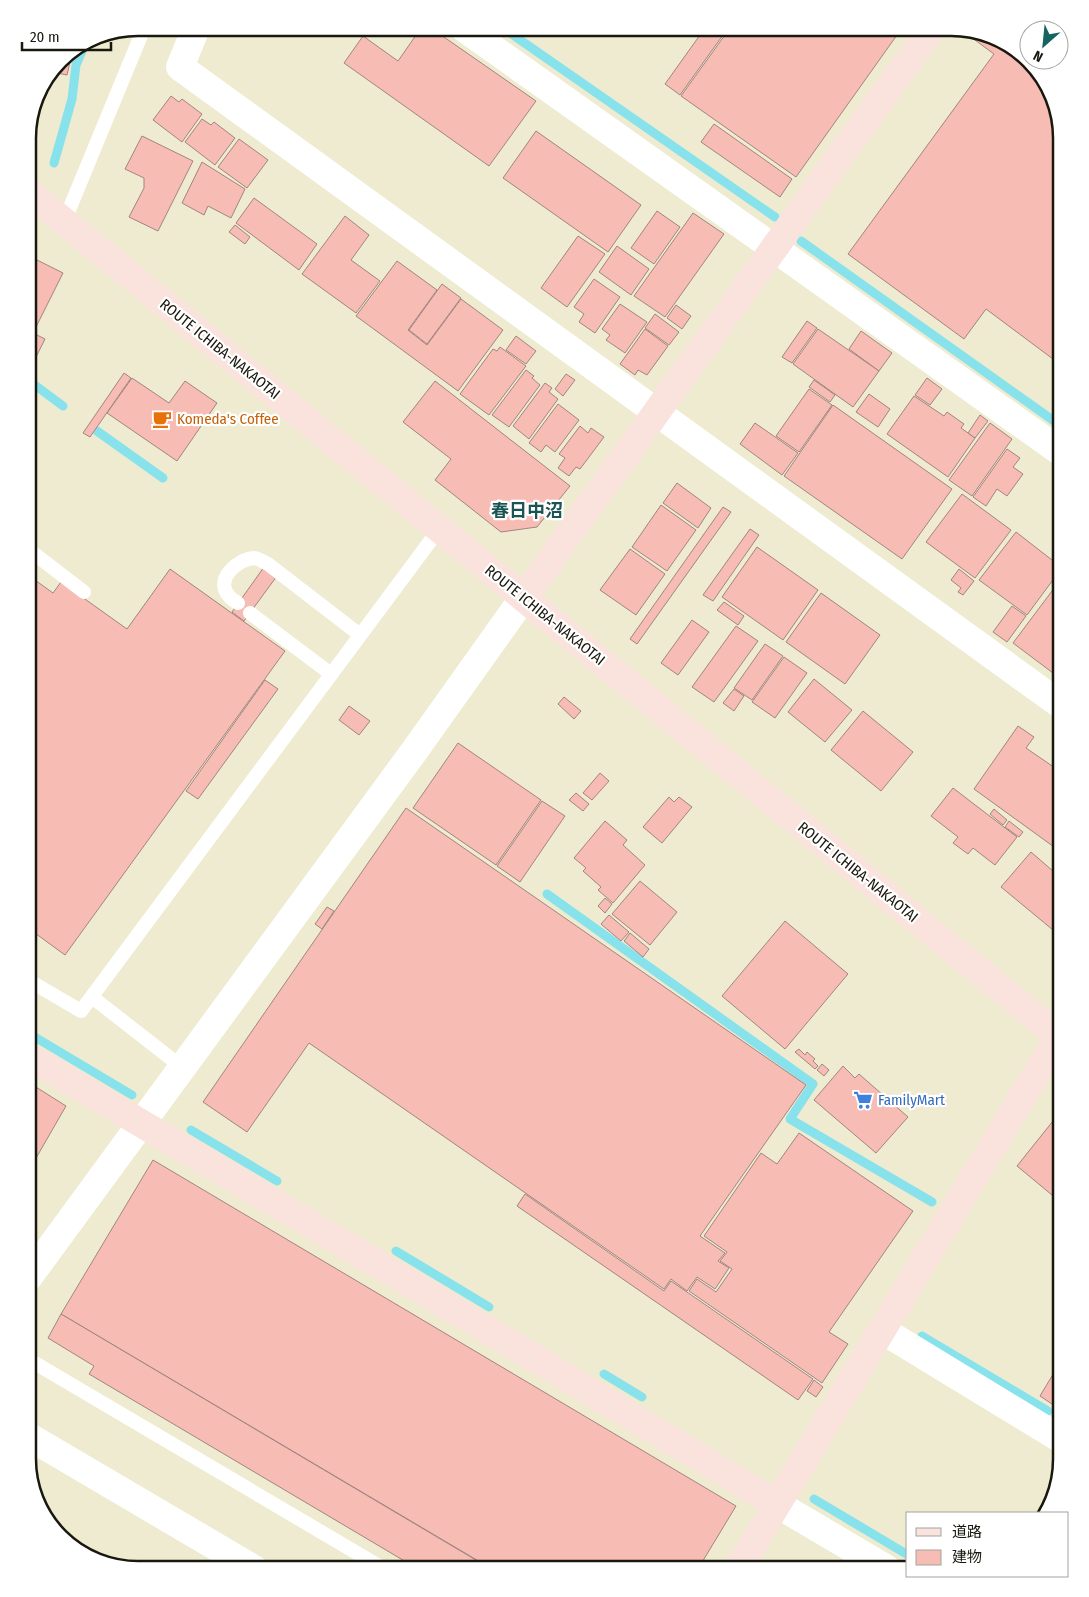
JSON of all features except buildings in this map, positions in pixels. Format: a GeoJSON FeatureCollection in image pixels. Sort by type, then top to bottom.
{"type":"FeatureCollection","features":[{"type":"Feature","properties":{"kind":"street"},"geometry":{"type":"LineString","coordinates":[[193,36],[180,67],[1053,699]]}},
{"type":"Feature","properties":{"kind":"street"},"geometry":{"type":"LineString","coordinates":[[475,36],[1053,446]]}},
{"type":"Feature","properties":{"kind":"street"},"geometry":{"type":"LineString","coordinates":[[36,1267],[415,750],[926,36]]}},
{"type":"Feature","properties":{"kind":"street","name":"ROUTE ICHIBA-NAKAOTAI"},"geometry":{"type":"LineString","coordinates":[[36,199],[1053,1029]]}},
{"type":"Feature","properties":{"kind":"street"},"geometry":{"type":"LineString","coordinates":[[743,1561],[1053,1047]]}},
{"type":"Feature","properties":{"kind":"street"},"geometry":{"type":"LineString","coordinates":[[36,1061],[413,1284],[873,1561]]}},
{"type":"Feature","properties":{"kind":"street"},"geometry":{"type":"LineString","coordinates":[[882,1330],[1053,1434]]}},
{"type":"Feature","properties":{"kind":"street"},"geometry":{"type":"LineString","coordinates":[[36,1441],[240,1561]]}},
{"type":"Feature","properties":{"kind":"lane"},"geometry":{"type":"LineString","coordinates":[[64,222],[141,36]]}},
{"type":"Feature","properties":{"kind":"lane"},"geometry":{"type":"LineString","coordinates":[[36,985],[81,1011],[440,528]]}},
{"type":"Feature","properties":{"kind":"lane"},"geometry":{"type":"LineString","coordinates":[[36,555],[84,592]]}},
{"type":"Feature","properties":{"kind":"lane"},"geometry":{"type":"LineString","coordinates":[[238,603],[228,596],[224,585],[227,576],[233,566],[244,560],[256,558],[268,564],[360,635]]}},
{"type":"Feature","properties":{"kind":"lane"},"geometry":{"type":"LineString","coordinates":[[250,613],[331,674]]}},
{"type":"Feature","properties":{"kind":"lane"},"geometry":{"type":"LineString","coordinates":[[92,997],[183,1068]]}},
{"type":"Feature","properties":{"kind":"lane"},"geometry":{"type":"LineString","coordinates":[[36,1364],[370,1561]]}},
{"type":"Feature","properties":{"kind":"waterway"},"geometry":{"type":"LineString","coordinates":[[515,36],[775,217]]}},
{"type":"Feature","properties":{"kind":"waterway"},"geometry":{"type":"LineString","coordinates":[[54,163],[72,99],[76,65],[81,53]]}},
{"type":"Feature","properties":{"kind":"waterway"},"geometry":{"type":"LineString","coordinates":[[801,241],[1053,420]]}},
{"type":"Feature","properties":{"kind":"waterway"},"geometry":{"type":"LineString","coordinates":[[36,386],[63,406]]}},
{"type":"Feature","properties":{"kind":"waterway"},"geometry":{"type":"LineString","coordinates":[[97,431],[163,478]]}},
{"type":"Feature","properties":{"kind":"waterway"},"geometry":{"type":"LineString","coordinates":[[547,894],[813,1084],[790,1119],[932,1202]]}},
{"type":"Feature","properties":{"kind":"waterway"},"geometry":{"type":"LineString","coordinates":[[36,1038],[132,1095]]}},
{"type":"Feature","properties":{"kind":"waterway"},"geometry":{"type":"LineString","coordinates":[[191,1130],[277,1181]]}},
{"type":"Feature","properties":{"kind":"waterway"},"geometry":{"type":"LineString","coordinates":[[396,1251],[489,1307]]}},
{"type":"Feature","properties":{"kind":"waterway"},"geometry":{"type":"LineString","coordinates":[[922,1336],[1048,1411]]}},
{"type":"Feature","properties":{"kind":"waterway"},"geometry":{"type":"LineString","coordinates":[[604,1374],[642,1397]]}},
{"type":"Feature","properties":{"kind":"waterway"},"geometry":{"type":"LineString","coordinates":[[814,1499],[906,1554]]}},
{"type":"Feature","properties":{"kind":"place","name":"Komeda's Coffee"},"geometry":{"type":"Point","coordinates":[162,419]}},
{"type":"Feature","properties":{"kind":"place","name":"FamilyMart"},"geometry":{"type":"Point","coordinates":[863,1100]}},
{"type":"Feature","properties":{"kind":"district","name":"春日中沼"},"geometry":{"type":"Point","coordinates":[527,511]}}]}
